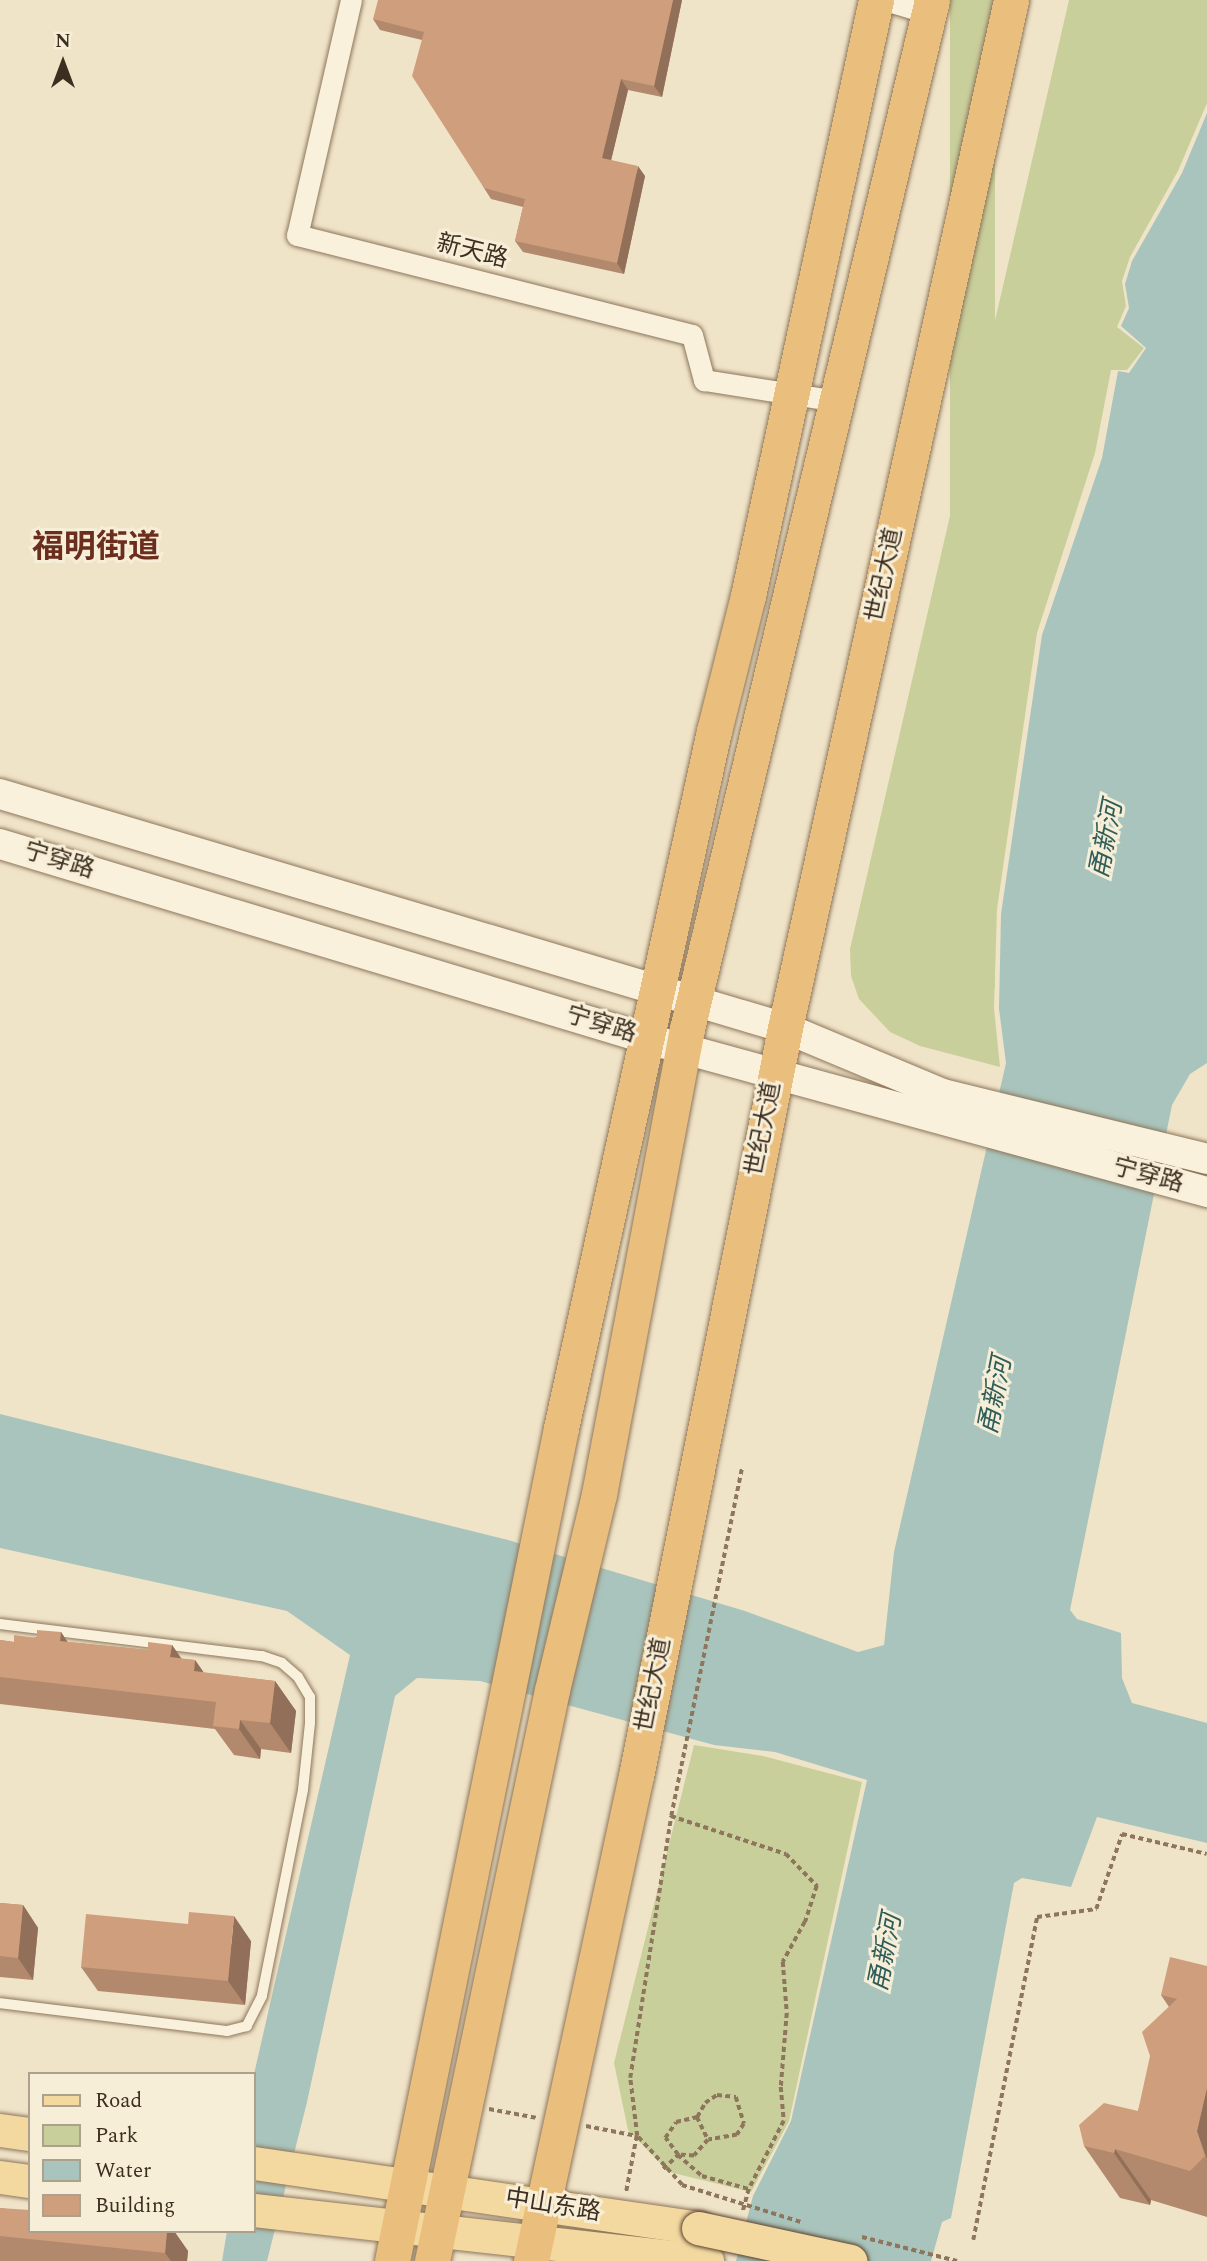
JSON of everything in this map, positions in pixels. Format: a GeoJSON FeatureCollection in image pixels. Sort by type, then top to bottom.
{"type":"FeatureCollection","features":[{"type":"Feature","properties":{"kind":"highway"},"geometry":{"type":"LineString","coordinates":[[392,2261],[547,1503],[876,0]]}},
{"type":"Feature","properties":{"kind":"highway","name":"世纪大道"},"geometry":{"type":"LineString","coordinates":[[533,2251],[649,1710],[775,1075],[1011,0]]}},
{"type":"Feature","properties":{"kind":"highway"},"geometry":{"type":"LineString","coordinates":[[435,2246],[449,2190],[552,1690],[599,1494],[694,1000],[930,7]]}},
{"type":"Feature","properties":{"kind":"main road","name":"宁穿路"},"geometry":{"type":"LineString","coordinates":[[0,794],[785,1028],[943,1094],[1207,1159]]}},
{"type":"Feature","properties":{"kind":"main road","name":"宁穿路"},"geometry":{"type":"LineString","coordinates":[[0,844],[648,1039],[928,1119],[1207,1192]]}},
{"type":"Feature","properties":{"kind":"main road"},"geometry":{"type":"LineString","coordinates":[[0,2130],[28,2134]]}},
{"type":"Feature","properties":{"kind":"main road","name":"中山东路"},"geometry":{"type":"LineString","coordinates":[[256,2162],[544,2204],[701,2249]]}},
{"type":"Feature","properties":{"kind":"main road"},"geometry":{"type":"LineString","coordinates":[[0,2177],[28,2181]]}},
{"type":"Feature","properties":{"kind":"main road","name":"中山东路"},"geometry":{"type":"LineString","coordinates":[[256,2210],[398,2227],[435,2246],[570,2253],[850,2247]]}},
{"type":"Feature","properties":{"kind":"street","name":"新天路"},"geometry":{"type":"LineString","coordinates":[[351,0],[297,234],[692,335],[704,380],[836,401]]}},
{"type":"Feature","properties":{"kind":"street"},"geometry":{"type":"LineString","coordinates":[[885,0],[930,7]]}},
{"type":"Feature","properties":{"kind":"lane"},"geometry":{"type":"LineString","coordinates":[[0,1624],[261,1656],[282,1663],[298,1677],[310,1697],[310,1723],[303,1790],[262,1996],[247,2026],[227,2031],[0,2003]]}},
{"type":"Feature","properties":{"kind":"path"},"geometry":{"type":"LineString","coordinates":[[742,1467],[671,1816],[630,2078],[637,2136],[663,2169],[682,2185],[809,2224]]}},
{"type":"Feature","properties":{"kind":"path"},"geometry":{"type":"LineString","coordinates":[[671,1816],[786,1854],[817,1886],[805,1922],[783,1962],[787,2013],[780,2087],[784,2121],[749,2189],[740,2223]]}},
{"type":"Feature","properties":{"kind":"path"},"geometry":{"type":"LineString","coordinates":[[973,2240],[1037,1917],[1096,1909],[1122,1834],[1207,1854]]}},
{"type":"Feature","properties":{"kind":"path"},"geometry":{"type":"LineString","coordinates":[[663,2169],[678,2155],[694,2156],[708,2140],[737,2135],[744,2124],[736,2097],[717,2095],[705,2103],[697,2117],[676,2122],[665,2138],[678,2155],[702,2176],[749,2189]]}},
{"type":"Feature","properties":{"kind":"path"},"geometry":{"type":"LineString","coordinates":[[697,2117],[708,2140]]}},
{"type":"Feature","properties":{"kind":"path"},"geometry":{"type":"LineString","coordinates":[[850,2247],[957,2261]]}},
{"type":"Feature","properties":{"kind":"green space"},"geometry":{"type":"Polygon","coordinates":[[[950,0],[995,0],[995,988],[950,988],[950,0]]]}},
{"type":"Feature","properties":{"kind":"green space"},"geometry":{"type":"Polygon","coordinates":[[[1069,0],[1207,0],[1207,103],[1178,171],[1130,257],[1122,281],[1126,306],[1117,327],[1144,348],[1127,370],[1111,370],[1095,453],[1037,633],[997,909],[994,1008],[1000,1067],[920,1046],[890,1032],[859,999],[851,976],[850,949],[1069,0]]]}},
{"type":"Feature","properties":{"kind":"green space"},"geometry":{"type":"Polygon","coordinates":[[[694,1745],[763,1756],[862,1782],[789,2121],[751,2192],[669,2172],[628,2130],[614,2063],[694,1745]]]}},
{"type":"Feature","properties":{"kind":"water","name":"甬新河"},"geometry":{"type":"Polygon","coordinates":[[[1207,113],[1207,1063],[1190,1074],[1172,1105],[1070,1610],[1077,1619],[1121,1633],[1122,1678],[1132,1703],[1207,1723],[1207,1843],[1097,1817],[1071,1887],[1022,1878],[1014,1883],[951,2218],[942,2222],[931,2261],[736,2261],[753,2196],[791,2121],[867,1780],[775,1752],[714,1745],[480,1681],[417,1678],[395,1696],[307,2102],[267,2261],[222,2261],[227,2233],[256,2233],[254,2072],[350,1655],[287,1611],[0,1548],[0,1414],[508,1540],[745,1611],[858,1652],[884,1645],[894,1552],[1006,1063],[999,1009],[1001,914],[1042,635],[1102,458],[1118,371],[1129,373],[1146,348],[1121,326],[1129,308],[1125,284],[1132,261],[1182,173],[1207,113]]]}},
{"type":"Feature","properties":{"kind":"building"},"geometry":{"type":"Polygon","coordinates":[[[378,0],[673,0],[654,86],[621,79],[602,158],[638,166],[617,263],[515,241],[525,199],[484,188],[412,76],[424,32],[373,19],[378,0]]]}},
{"type":"Feature","properties":{"kind":"building"},"geometry":{"type":"Polygon","coordinates":[[[37,1630],[61,1632],[60,1641],[148,1650],[148,1642],[172,1645],[170,1657],[195,1660],[194,1671],[275,1681],[270,1723],[240,1720],[239,1729],[213,1726],[216,1702],[0,1677],[0,1640],[14,1642],[14,1635],[37,1638],[37,1630]]]}},
{"type":"Feature","properties":{"kind":"building"},"geometry":{"type":"Polygon","coordinates":[[[0,1903],[23,1905],[18,1958],[0,1956],[0,1903]]]}},
{"type":"Feature","properties":{"kind":"building"},"geometry":{"type":"Polygon","coordinates":[[[189,1912],[234,1916],[228,1981],[81,1967],[86,1914],[188,1924],[189,1912]]]}},
{"type":"Feature","properties":{"kind":"building"},"geometry":{"type":"Polygon","coordinates":[[[1170,1957],[1207,1966],[1207,2088],[1197,2131],[1205,2156],[1190,2171],[1115,2149],[1114,2153],[1084,2146],[1079,2125],[1104,2103],[1138,2111],[1150,2056],[1142,2032],[1177,1999],[1161,1995],[1170,1957]]]}},
{"type":"Feature","properties":{"kind":"building"},"geometry":{"type":"Polygon","coordinates":[[[0,2208],[28,2210],[28,2233],[167,2233],[165,2253],[0,2236],[0,2208]]]}},
{"type":"Feature","properties":{"kind":"district","name":"福明街道"},"geometry":{"type":"Point","coordinates":[96,548]}}]}
